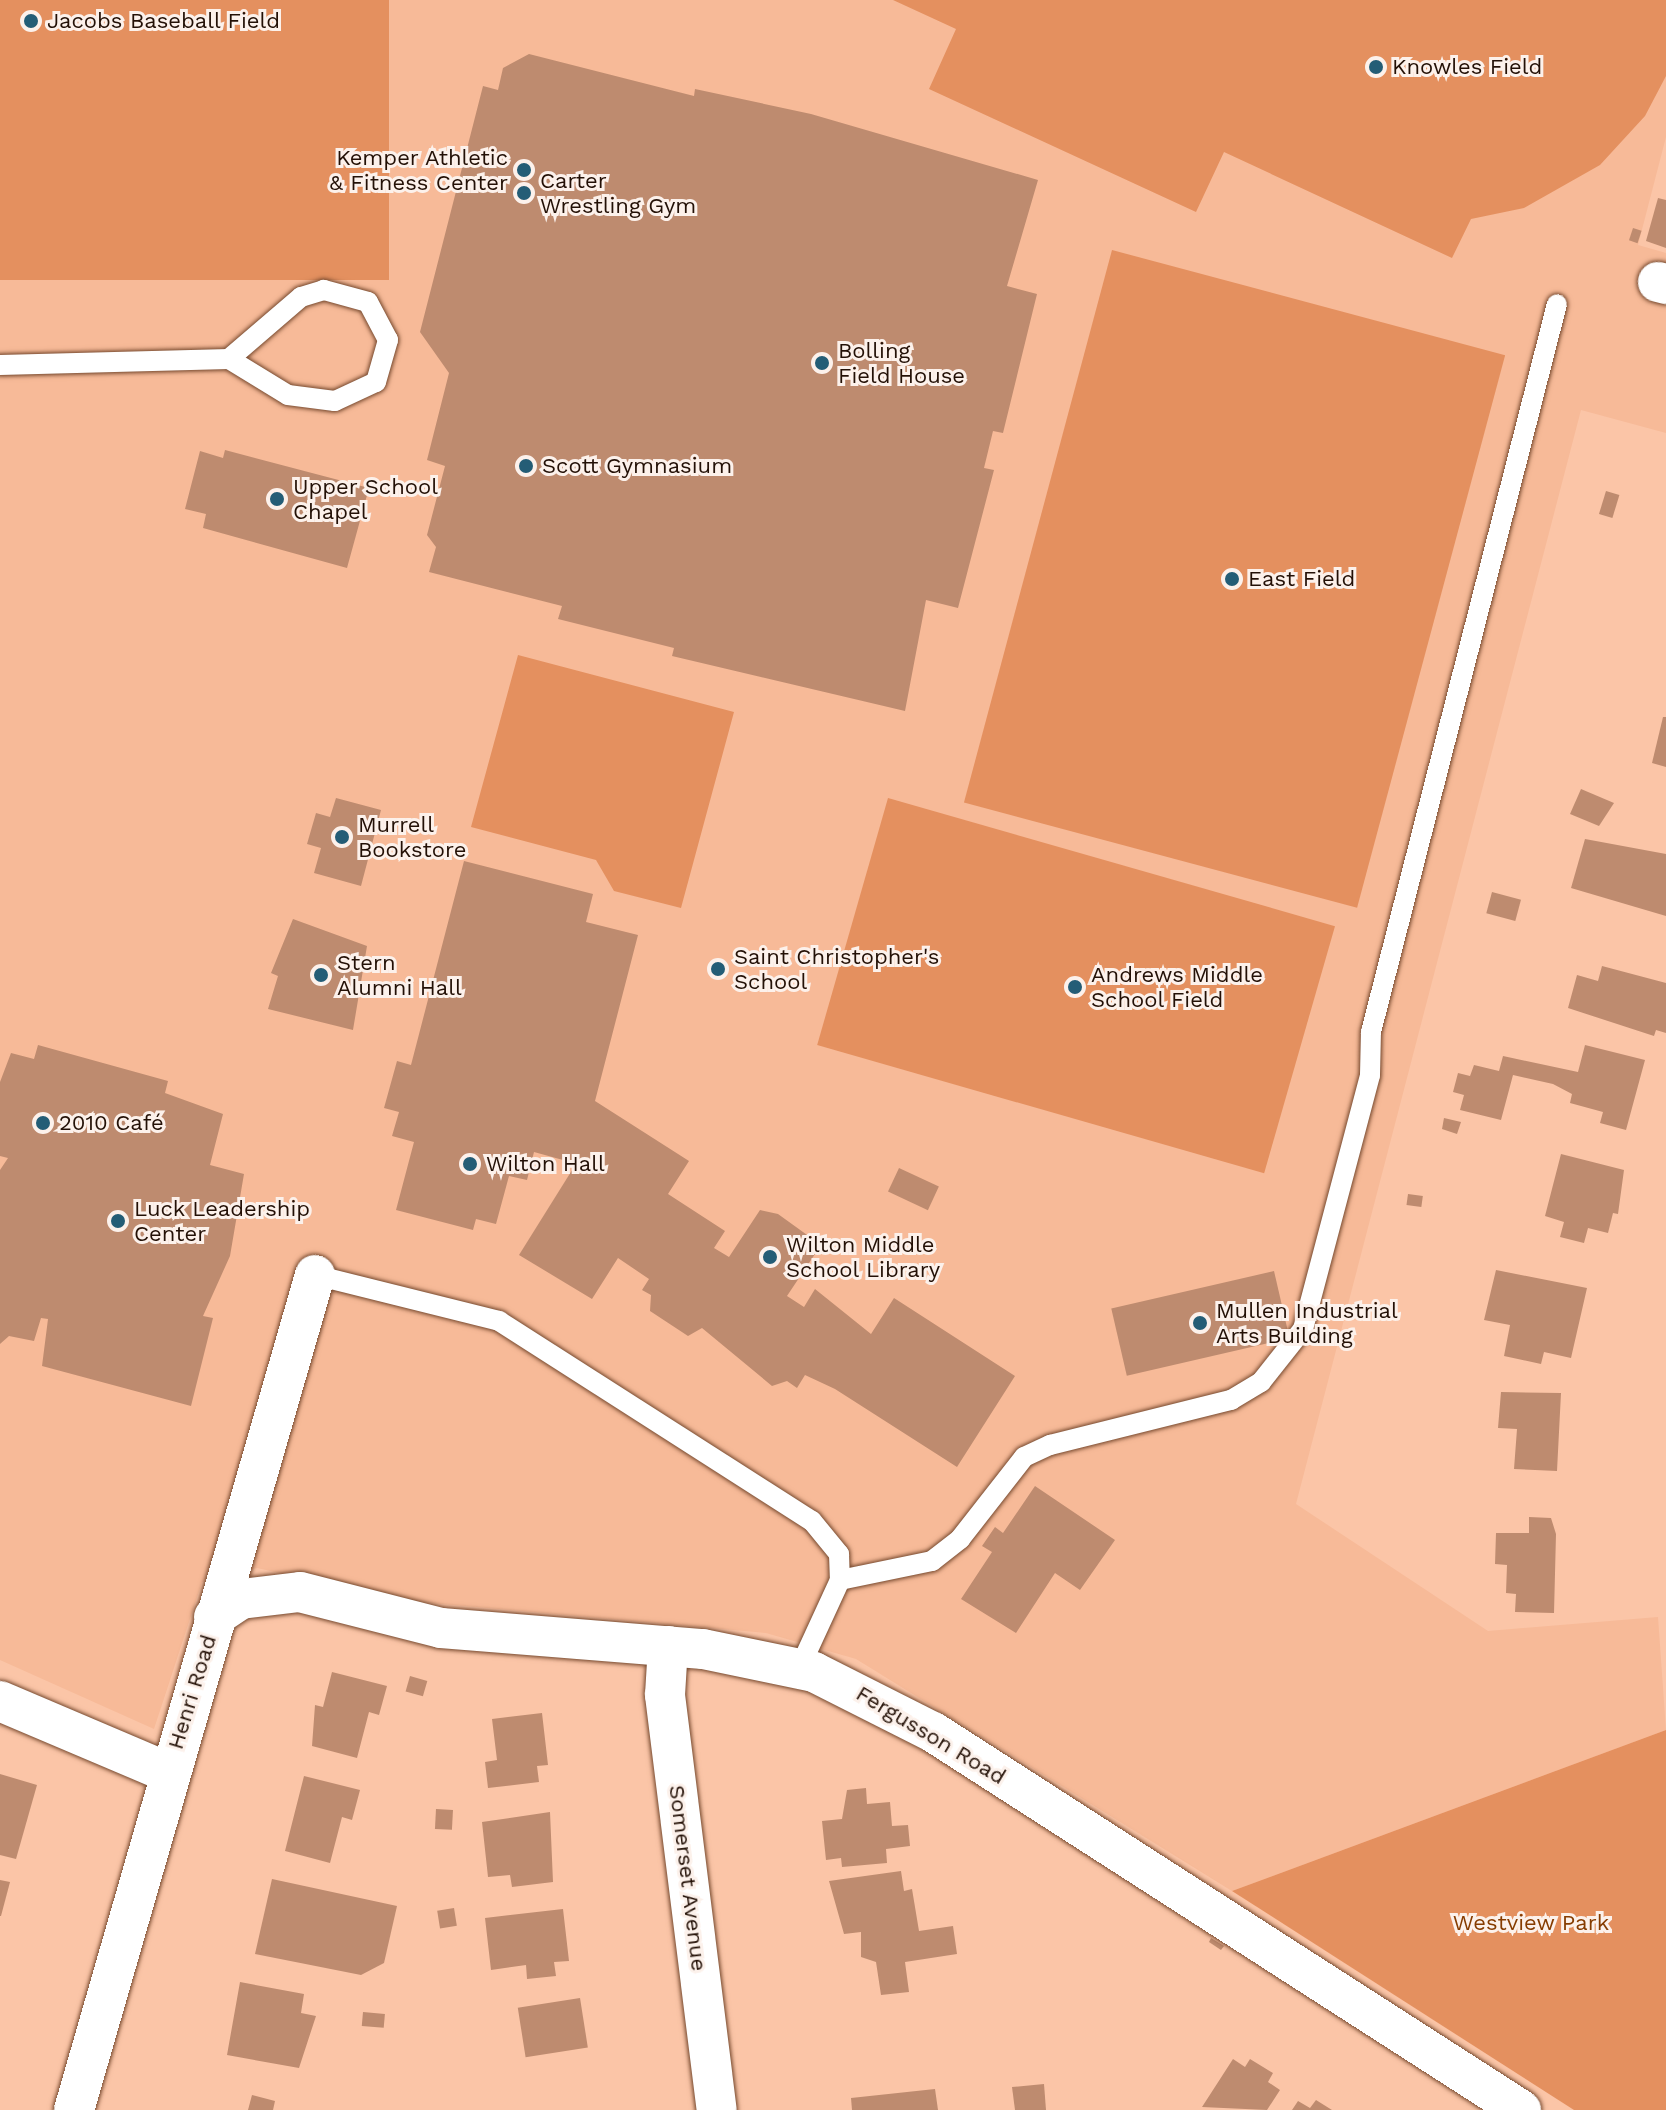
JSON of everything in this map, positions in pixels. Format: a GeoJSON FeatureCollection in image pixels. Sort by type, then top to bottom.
{"type":"FeatureCollection","features":[{"type":"Feature","properties":{"kind":"street","name":"Henri Road"},"geometry":{"type":"LineString","coordinates":[[74,2110],[167,1772],[315,1275]]}},
{"type":"Feature","properties":{"kind":"street","name":"Fergusson Road"},"geometry":{"type":"LineString","coordinates":[[214,1617],[241,1599],[300,1592],[441,1628],[668,1646],[799,1669],[861,1690],[933,1732],[1521,2110]]}},
{"type":"Feature","properties":{"kind":"street","name":"Somerset Avenue"},"geometry":{"type":"LineString","coordinates":[[668,1646],[665,1695],[717,2110]]}},
{"type":"Feature","properties":{"kind":"street"},"geometry":{"type":"LineString","coordinates":[[0,1701],[167,1772]]}},
{"type":"Feature","properties":{"kind":"lane"},"geometry":{"type":"LineString","coordinates":[[0,365],[229,359],[288,395],[335,401],[376,382],[388,340],[368,302],[324,290],[301,297],[229,359]]}},
{"type":"Feature","properties":{"kind":"lane"},"geometry":{"type":"LineString","coordinates":[[840,1580],[932,1561],[960,1539],[1024,1457],[1050,1445],[1231,1400],[1261,1382],[1303,1329],[1370,1075],[1371,1032],[1557,304]]}},
{"type":"Feature","properties":{"kind":"lane"},"geometry":{"type":"LineString","coordinates":[[315,1275],[499,1321],[812,1521],[839,1554],[840,1580],[799,1669]]}},
{"type":"Feature","properties":{"kind":"shaded area","name":"Saint Christopher's School"},"geometry":{"type":"Polygon","coordinates":[[[0,0],[1666,0],[1666,137],[1638,245],[1666,253],[1666,433],[1581,410],[1296,1504],[1488,1631],[1658,1617],[1666,1730],[1232,1891],[856,1659],[766,1633],[409,1601],[257,1568],[202,1582],[154,1729],[0,1660],[0,0]]]}},
{"type":"Feature","properties":{"kind":"green space"},"geometry":{"type":"Polygon","coordinates":[[[0,0],[389,0],[389,280],[0,280],[0,0]]]}},
{"type":"Feature","properties":{"kind":"green space"},"geometry":{"type":"Polygon","coordinates":[[[893,0],[1666,0],[1666,76],[1645,116],[1600,165],[1524,208],[1471,219],[1452,258],[1224,152],[1196,212],[929,89],[956,29],[893,0]]]}},
{"type":"Feature","properties":{"kind":"green space","name":"East Field"},"geometry":{"type":"Polygon","coordinates":[[[1112,250],[1505,355],[1357,908],[964,803],[1112,250]]]}},
{"type":"Feature","properties":{"kind":"green space"},"geometry":{"type":"Polygon","coordinates":[[[518,655],[734,712],[681,908],[614,891],[596,860],[471,827],[518,655]]]}},
{"type":"Feature","properties":{"kind":"green space","name":"Andrews Middle School Field"},"geometry":{"type":"Polygon","coordinates":[[[888,798],[1335,926],[1264,1173],[817,1045],[888,798]]]}},
{"type":"Feature","properties":{"kind":"green space","name":"Westview Park"},"geometry":{"type":"Polygon","coordinates":[[[1666,1730],[1666,2110],[1574,2110],[1232,1891],[1666,1730]]]}},
{"type":"Feature","properties":{"kind":"building","name":"Bolling Field House"},"geometry":{"type":"Polygon","coordinates":[[[529,54],[694,96],[695,89],[811,114],[1038,180],[1007,286],[1037,294],[1003,433],[993,431],[984,468],[994,470],[958,608],[926,600],[905,711],[672,656],[674,648],[558,619],[562,606],[429,572],[436,547],[427,535],[445,466],[427,460],[449,373],[420,332],[483,86],[498,90],[503,68],[529,54]]]}},
{"type":"Feature","properties":{"kind":"building"},"geometry":{"type":"Polygon","coordinates":[[[1658,198],[1666,200],[1666,248],[1646,241],[1658,198]]]}},
{"type":"Feature","properties":{"kind":"building"},"geometry":{"type":"Polygon","coordinates":[[[1633,228],[1642,231],[1638,243],[1629,240],[1633,228]]]}},
{"type":"Feature","properties":{"kind":"building","name":"Upper School Chapel"},"geometry":{"type":"Polygon","coordinates":[[[225,450],[369,488],[347,568],[203,528],[206,514],[185,509],[200,451],[223,458],[225,450]]]}},
{"type":"Feature","properties":{"kind":"building"},"geometry":{"type":"Polygon","coordinates":[[[1606,491],[1619,495],[1612,518],[1599,514],[1606,491]]]}},
{"type":"Feature","properties":{"kind":"building"},"geometry":{"type":"Polygon","coordinates":[[[1663,717],[1666,717],[1666,767],[1652,763],[1663,717]]]}},
{"type":"Feature","properties":{"kind":"building"},"geometry":{"type":"Polygon","coordinates":[[[1581,789],[1614,803],[1599,826],[1570,814],[1581,789]]]}},
{"type":"Feature","properties":{"kind":"building","name":"Murrell Bookstore"},"geometry":{"type":"Polygon","coordinates":[[[336,798],[381,810],[361,886],[314,873],[321,848],[307,844],[316,813],[330,817],[336,798]]]}},
{"type":"Feature","properties":{"kind":"building"},"geometry":{"type":"Polygon","coordinates":[[[1585,839],[1666,854],[1666,916],[1571,888],[1585,839]]]}},
{"type":"Feature","properties":{"kind":"building","name":"Wilton Hall"},"geometry":{"type":"Polygon","coordinates":[[[464,861],[593,894],[586,922],[638,935],[595,1101],[689,1161],[668,1194],[725,1231],[714,1248],[729,1257],[760,1210],[778,1214],[821,1245],[787,1296],[804,1307],[815,1289],[871,1334],[894,1298],[1015,1376],[957,1467],[835,1389],[805,1375],[797,1388],[787,1381],[772,1386],[702,1328],[688,1336],[650,1311],[651,1295],[642,1290],[649,1279],[618,1258],[592,1299],[519,1255],[574,1167],[563,1160],[534,1152],[527,1180],[509,1176],[496,1224],[476,1219],[473,1230],[396,1210],[414,1142],[392,1136],[399,1112],[384,1108],[397,1061],[411,1065],[464,861]]]}},
{"type":"Feature","properties":{"kind":"building"},"geometry":{"type":"Polygon","coordinates":[[[1492,892],[1521,900],[1515,921],[1486,913],[1492,892]]]}},
{"type":"Feature","properties":{"kind":"building","name":"Stern Alumni Hall"},"geometry":{"type":"Polygon","coordinates":[[[293,919],[367,946],[353,1030],[268,1009],[278,976],[271,973],[293,919]]]}},
{"type":"Feature","properties":{"kind":"building"},"geometry":{"type":"Polygon","coordinates":[[[1602,966],[1666,983],[1666,1033],[1656,1030],[1654,1036],[1568,1008],[1577,975],[1598,981],[1602,966]]]}},
{"type":"Feature","properties":{"kind":"building","name":"Luck Leadership Center"},"geometry":{"type":"Polygon","coordinates":[[[38,1045],[168,1081],[165,1093],[223,1114],[210,1165],[244,1174],[230,1256],[203,1316],[213,1318],[191,1406],[42,1366],[48,1319],[41,1318],[34,1341],[9,1336],[0,1344],[0,1170],[8,1158],[0,1156],[0,1082],[11,1053],[34,1059],[38,1045]]]}},
{"type":"Feature","properties":{"kind":"building"},"geometry":{"type":"Polygon","coordinates":[[[1585,1045],[1645,1060],[1626,1130],[1600,1123],[1603,1112],[1570,1103],[1572,1094],[1553,1084],[1513,1075],[1501,1120],[1460,1110],[1464,1095],[1453,1092],[1458,1073],[1470,1076],[1474,1065],[1499,1071],[1503,1056],[1578,1072],[1585,1045]]]}},
{"type":"Feature","properties":{"kind":"building"},"geometry":{"type":"Polygon","coordinates":[[[1444,1118],[1461,1122],[1457,1134],[1442,1129],[1444,1118]]]}},
{"type":"Feature","properties":{"kind":"building"},"geometry":{"type":"Polygon","coordinates":[[[1561,1154],[1624,1170],[1618,1214],[1613,1213],[1608,1233],[1588,1228],[1584,1243],[1560,1237],[1564,1222],[1545,1216],[1561,1154]]]}},
{"type":"Feature","properties":{"kind":"building"},"geometry":{"type":"Polygon","coordinates":[[[899,1168],[939,1187],[928,1210],[888,1192],[899,1168]]]}},
{"type":"Feature","properties":{"kind":"building"},"geometry":{"type":"Polygon","coordinates":[[[1408,1194],[1423,1196],[1421,1207],[1406,1205],[1408,1194]]]}},
{"type":"Feature","properties":{"kind":"building"},"geometry":{"type":"Polygon","coordinates":[[[1496,1270],[1587,1288],[1571,1358],[1544,1352],[1541,1364],[1504,1356],[1510,1325],[1484,1320],[1496,1270]]]}},
{"type":"Feature","properties":{"kind":"building","name":"Mullen Industrial Arts Building"},"geometry":{"type":"Polygon","coordinates":[[[1274,1271],[1290,1338],[1127,1376],[1111,1309],[1274,1271]]]}},
{"type":"Feature","properties":{"kind":"building"},"geometry":{"type":"Polygon","coordinates":[[[1501,1392],[1561,1393],[1557,1471],[1514,1469],[1517,1429],[1498,1428],[1501,1392]]]}},
{"type":"Feature","properties":{"kind":"building"},"geometry":{"type":"Polygon","coordinates":[[[1035,1486],[1115,1540],[1080,1590],[1055,1573],[1016,1633],[961,1599],[992,1552],[982,1546],[995,1527],[1003,1533],[1035,1486]]]}},
{"type":"Feature","properties":{"kind":"building"},"geometry":{"type":"Polygon","coordinates":[[[1529,1517],[1551,1518],[1556,1534],[1554,1613],[1515,1612],[1516,1594],[1506,1593],[1507,1565],[1495,1564],[1496,1533],[1529,1533],[1529,1517]]]}},
{"type":"Feature","properties":{"kind":"building"},"geometry":{"type":"Polygon","coordinates":[[[332,1672],[387,1686],[379,1715],[369,1712],[357,1758],[312,1746],[315,1705],[323,1707],[332,1672]]]}},
{"type":"Feature","properties":{"kind":"building"},"geometry":{"type":"Polygon","coordinates":[[[410,1676],[427,1681],[423,1696],[406,1691],[410,1676]]]}},
{"type":"Feature","properties":{"kind":"building"},"geometry":{"type":"Polygon","coordinates":[[[542,1713],[548,1765],[537,1766],[539,1782],[488,1788],[485,1762],[497,1760],[492,1719],[542,1713]]]}},
{"type":"Feature","properties":{"kind":"building"},"geometry":{"type":"Polygon","coordinates":[[[0,1774],[37,1785],[16,1859],[0,1855],[0,1774]]]}},
{"type":"Feature","properties":{"kind":"building"},"geometry":{"type":"Polygon","coordinates":[[[304,1776],[360,1790],[352,1820],[342,1817],[330,1863],[285,1851],[304,1776]]]}},
{"type":"Feature","properties":{"kind":"building"},"geometry":{"type":"Polygon","coordinates":[[[866,1788],[867,1804],[890,1802],[892,1826],[908,1825],[910,1846],[886,1849],[887,1863],[842,1867],[841,1858],[826,1860],[822,1821],[842,1819],[847,1790],[866,1788]]]}},
{"type":"Feature","properties":{"kind":"building"},"geometry":{"type":"Polygon","coordinates":[[[436,1809],[453,1810],[452,1830],[435,1829],[436,1809]]]}},
{"type":"Feature","properties":{"kind":"building"},"geometry":{"type":"Polygon","coordinates":[[[550,1812],[553,1882],[512,1887],[510,1875],[488,1877],[482,1822],[550,1812]]]}},
{"type":"Feature","properties":{"kind":"building"},"geometry":{"type":"Polygon","coordinates":[[[901,1871],[904,1891],[912,1889],[919,1931],[953,1926],[957,1954],[905,1962],[909,1992],[881,1995],[876,1962],[861,1957],[861,1932],[844,1934],[829,1881],[901,1871]]]}},
{"type":"Feature","properties":{"kind":"building"},"geometry":{"type":"Polygon","coordinates":[[[272,1879],[397,1906],[384,1963],[361,1975],[255,1954],[272,1879]]]}},
{"type":"Feature","properties":{"kind":"building"},"geometry":{"type":"Polygon","coordinates":[[[0,1880],[10,1882],[1,1916],[0,1916],[0,1880]]]}},
{"type":"Feature","properties":{"kind":"building"},"geometry":{"type":"Polygon","coordinates":[[[454,1908],[457,1926],[440,1928],[437,1911],[454,1908]]]}},
{"type":"Feature","properties":{"kind":"building"},"geometry":{"type":"Polygon","coordinates":[[[563,1909],[569,1961],[554,1962],[556,1976],[527,1979],[526,1965],[491,1970],[485,1918],[563,1909]]]}},
{"type":"Feature","properties":{"kind":"building"},"geometry":{"type":"Polygon","coordinates":[[[1211,1938],[1224,1946],[1221,1950],[1209,1942],[1211,1938]]]}},
{"type":"Feature","properties":{"kind":"building"},"geometry":{"type":"Polygon","coordinates":[[[240,1982],[304,1994],[301,2013],[316,2016],[299,2068],[227,2055],[240,1982]]]}},
{"type":"Feature","properties":{"kind":"building"},"geometry":{"type":"Polygon","coordinates":[[[580,1998],[588,2047],[526,2057],[518,2008],[580,1998]]]}},
{"type":"Feature","properties":{"kind":"building"},"geometry":{"type":"Polygon","coordinates":[[[363,2012],[385,2014],[384,2028],[362,2026],[363,2012]]]}},
{"type":"Feature","properties":{"kind":"building"},"geometry":{"type":"Polygon","coordinates":[[[1233,2059],[1245,2067],[1250,2059],[1273,2073],[1268,2082],[1280,2090],[1267,2110],[1202,2107],[1233,2059]]]}},
{"type":"Feature","properties":{"kind":"building"},"geometry":{"type":"Polygon","coordinates":[[[1044,2084],[1046,2110],[1015,2110],[1012,2087],[1044,2084]]]}},
{"type":"Feature","properties":{"kind":"building"},"geometry":{"type":"Polygon","coordinates":[[[935,2089],[938,2110],[852,2110],[851,2098],[935,2089]]]}},
{"type":"Feature","properties":{"kind":"building"},"geometry":{"type":"Polygon","coordinates":[[[252,2095],[275,2101],[273,2110],[248,2110],[252,2095]]]}},
{"type":"Feature","properties":{"kind":"building"},"geometry":{"type":"Polygon","coordinates":[[[1316,2100],[1332,2110],[1292,2110],[1298,2101],[1310,2108],[1316,2100]]]}},
{"type":"Feature","properties":{"kind":"place","name":"Jacobs Baseball Field"},"geometry":{"type":"Point","coordinates":[31,21]}},
{"type":"Feature","properties":{"kind":"place","name":"Knowles Field"},"geometry":{"type":"Point","coordinates":[1376,67]}},
{"type":"Feature","properties":{"kind":"place","name":"Kemper Athletic & Fitness Center"},"geometry":{"type":"Point","coordinates":[524,170]}},
{"type":"Feature","properties":{"kind":"place","name":"Carter Wrestling Gym"},"geometry":{"type":"Point","coordinates":[524,193]}},
{"type":"Feature","properties":{"kind":"place","name":"Bolling Field House"},"geometry":{"type":"Point","coordinates":[822,363]}},
{"type":"Feature","properties":{"kind":"place","name":"Scott Gymnasium"},"geometry":{"type":"Point","coordinates":[526,466]}},
{"type":"Feature","properties":{"kind":"place","name":"Upper School Chapel"},"geometry":{"type":"Point","coordinates":[277,499]}},
{"type":"Feature","properties":{"kind":"place","name":"East Field"},"geometry":{"type":"Point","coordinates":[1232,579]}},
{"type":"Feature","properties":{"kind":"place","name":"Murrell Bookstore"},"geometry":{"type":"Point","coordinates":[342,837]}},
{"type":"Feature","properties":{"kind":"place","name":"Saint Christopher's School"},"geometry":{"type":"Point","coordinates":[718,969]}},
{"type":"Feature","properties":{"kind":"place","name":"Stern Alumni Hall"},"geometry":{"type":"Point","coordinates":[321,975]}},
{"type":"Feature","properties":{"kind":"place","name":"Andrews Middle School Field"},"geometry":{"type":"Point","coordinates":[1075,987]}},
{"type":"Feature","properties":{"kind":"place","name":"2010 Café"},"geometry":{"type":"Point","coordinates":[43,1123]}},
{"type":"Feature","properties":{"kind":"place","name":"Wilton Hall"},"geometry":{"type":"Point","coordinates":[470,1164]}},
{"type":"Feature","properties":{"kind":"place","name":"Luck Leadership Center"},"geometry":{"type":"Point","coordinates":[118,1221]}},
{"type":"Feature","properties":{"kind":"place","name":"Wilton Middle School Library"},"geometry":{"type":"Point","coordinates":[770,1257]}},
{"type":"Feature","properties":{"kind":"place","name":"Mullen Industrial Arts Building"},"geometry":{"type":"Point","coordinates":[1200,1323]}}]}
